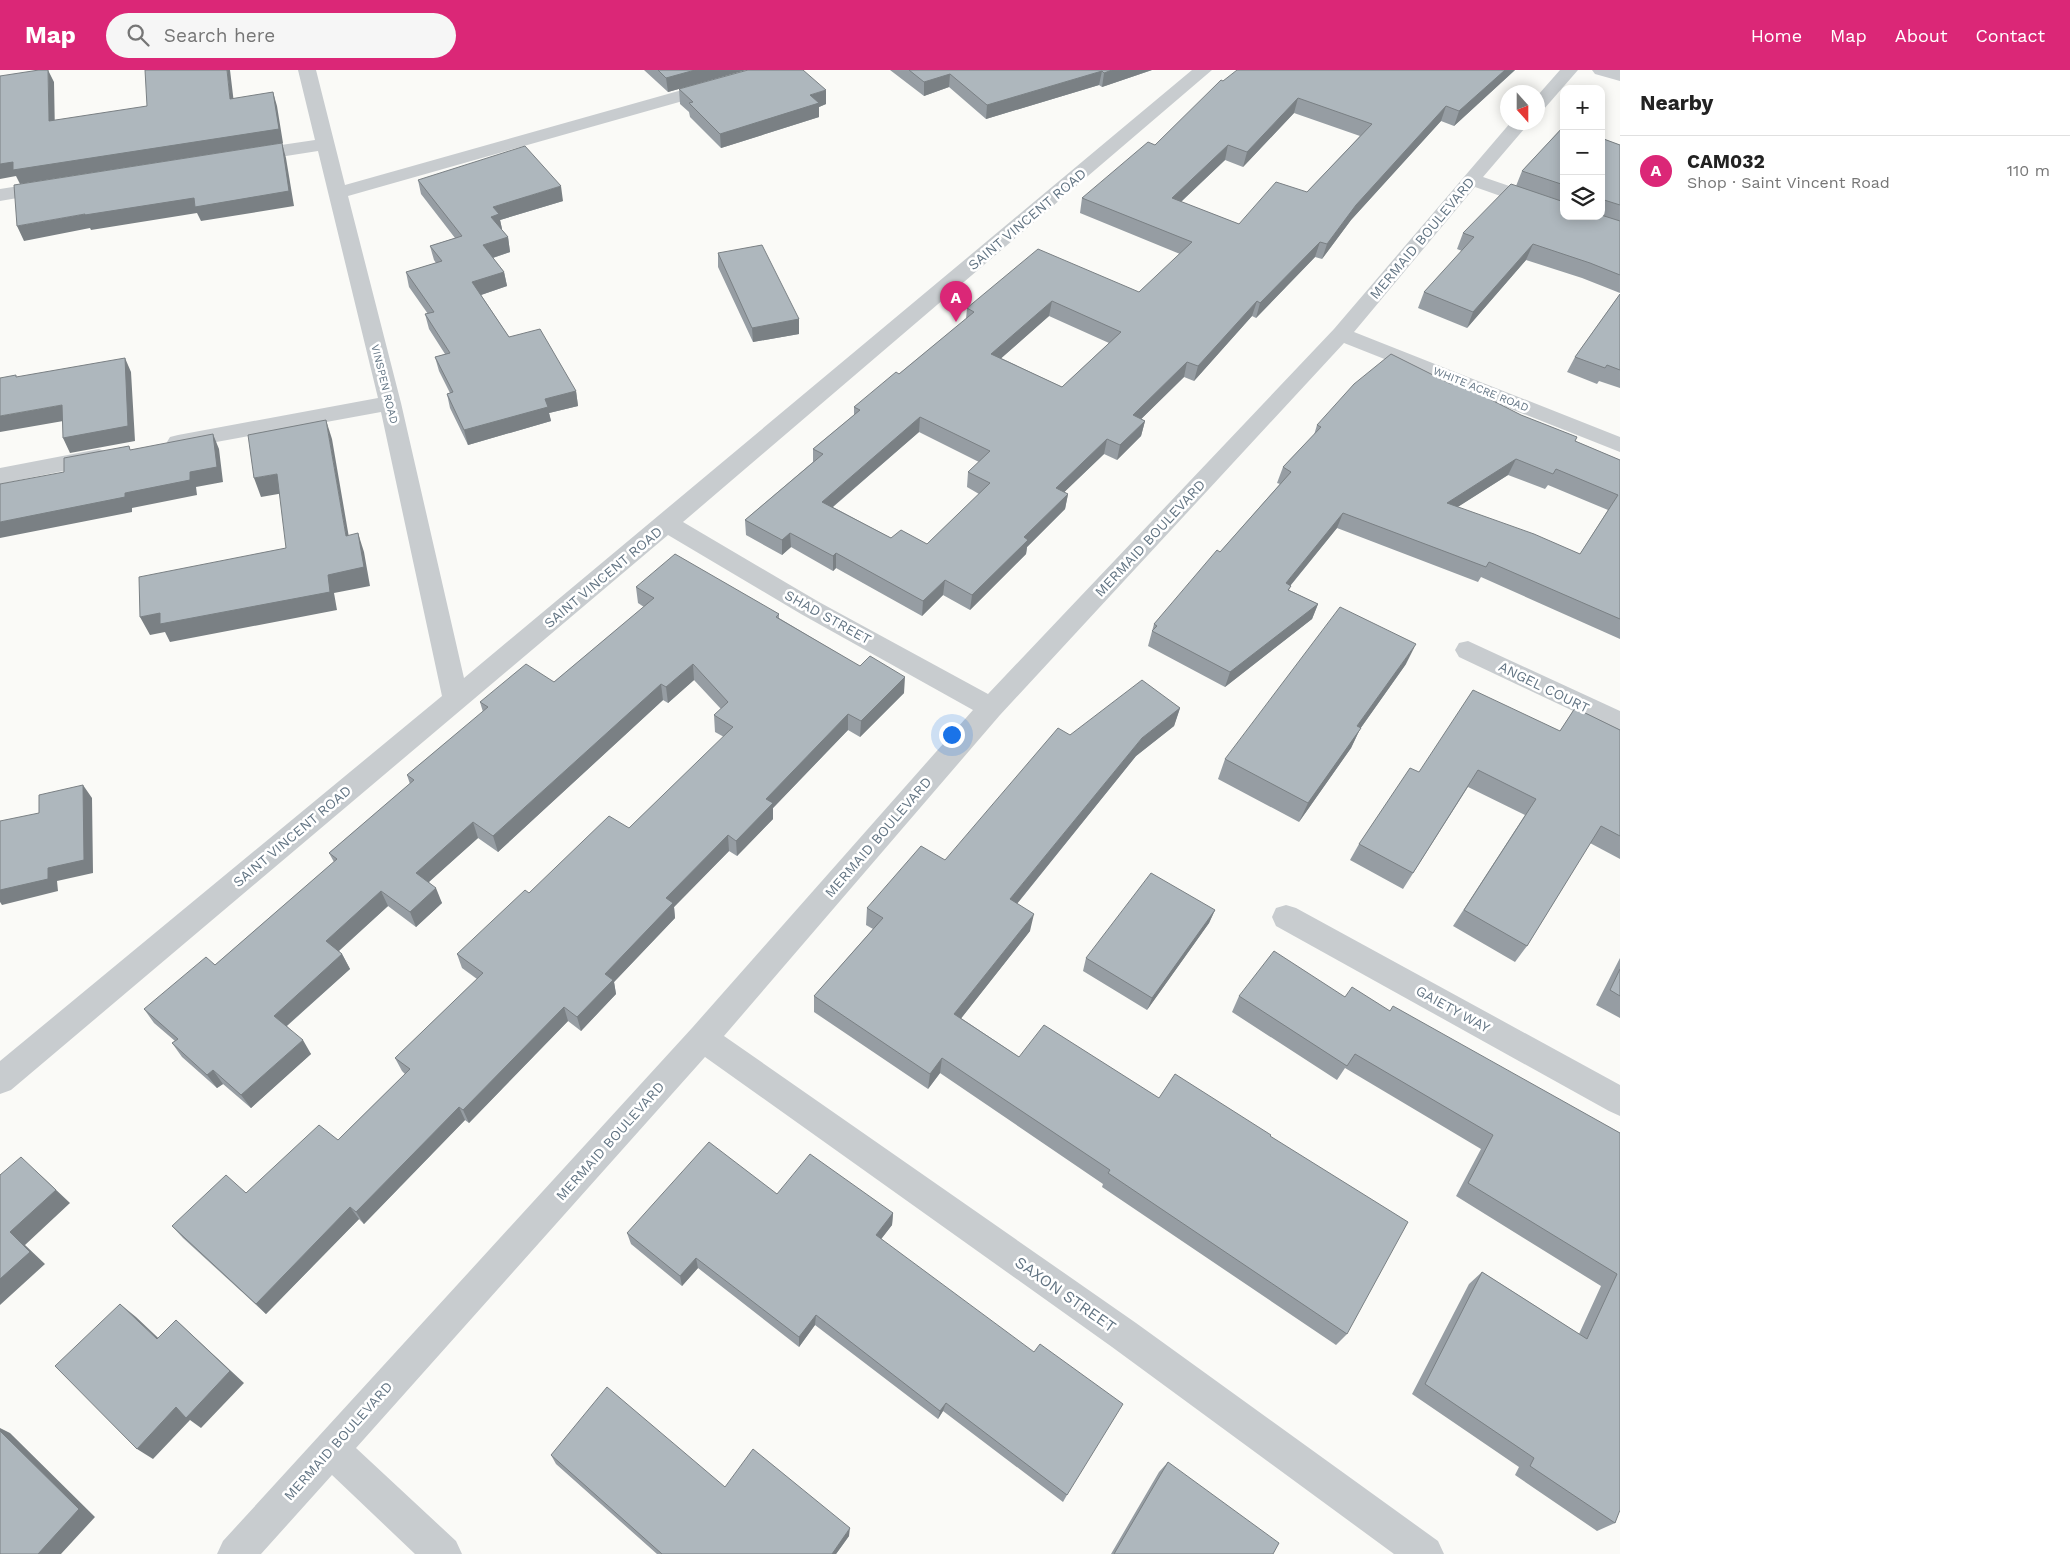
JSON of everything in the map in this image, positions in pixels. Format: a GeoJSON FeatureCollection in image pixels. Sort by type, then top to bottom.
{"type":"FeatureCollection","features":[{"type":"Feature","properties":{"kind":"street","name":"VINSPEN ROAD"},"geometry":{"type":"LineString","coordinates":[[308,70],[324,144],[390,403],[456,699]]}},
{"type":"Feature","properties":{"kind":"street"},"geometry":{"type":"LineString","coordinates":[[337,193],[772,70]]}},
{"type":"Feature","properties":{"kind":"street","name":"SAINT VINCENT ROAD"},"geometry":{"type":"LineString","coordinates":[[0,1080],[667,523],[1203,70]]}},
{"type":"Feature","properties":{"kind":"street"},"geometry":{"type":"LineString","coordinates":[[1545,97],[1569,70]]}},
{"type":"Feature","properties":{"kind":"street"},"geometry":{"type":"LineString","coordinates":[[1601,70],[1620,76]]}},
{"type":"Feature","properties":{"kind":"street","name":"MERMAID BOULEVARD"},"geometry":{"type":"LineString","coordinates":[[236,1554],[703,1038],[991,708],[1341,334],[1471,179],[1515,130]]}},
{"type":"Feature","properties":{"kind":"street"},"geometry":{"type":"LineString","coordinates":[[226,160],[324,144]]}},
{"type":"Feature","properties":{"kind":"street"},"geometry":{"type":"LineString","coordinates":[[1471,179],[1560,211]]}},
{"type":"Feature","properties":{"kind":"street"},"geometry":{"type":"LineString","coordinates":[[0,195],[69,184]]}},
{"type":"Feature","properties":{"kind":"street","name":"WHITE ACRE ROAD"},"geometry":{"type":"LineString","coordinates":[[1341,334],[1620,444]]}},
{"type":"Feature","properties":{"kind":"street"},"geometry":{"type":"LineString","coordinates":[[156,446],[390,403]]}},
{"type":"Feature","properties":{"kind":"street"},"geometry":{"type":"LineString","coordinates":[[0,476],[117,454]]}},
{"type":"Feature","properties":{"kind":"street","name":"SHAD STREET"},"geometry":{"type":"LineString","coordinates":[[667,523],[810,608],[991,708]]}},
{"type":"Feature","properties":{"kind":"street","name":"ANGEL COURT"},"geometry":{"type":"LineString","coordinates":[[1468,650],[1620,723]]}},
{"type":"Feature","properties":{"kind":"street","name":"GAIETY WAY"},"geometry":{"type":"LineString","coordinates":[[1286,917],[1620,1101]]}},
{"type":"Feature","properties":{"kind":"street","name":"SAXON STREET"},"geometry":{"type":"LineString","coordinates":[[703,1038],[1124,1335],[1425,1554]]}},
{"type":"Feature","properties":{"kind":"street"},"geometry":{"type":"LineString","coordinates":[[330,1449],[443,1554]]}},
{"type":"Feature","properties":{"kind":"building"},"geometry":{"type":"Polygon","coordinates":[[[48,70],[49,121],[147,106],[145,70],[227,70],[230,99],[273,92],[279,129],[13,170],[13,162],[0,164],[0,76],[48,70]]]}},
{"type":"Feature","properties":{"kind":"building"},"geometry":{"type":"Polygon","coordinates":[[[658,70],[695,70],[666,78],[658,70]]]}},
{"type":"Feature","properties":{"kind":"building"},"geometry":{"type":"Polygon","coordinates":[[[748,70],[803,70],[826,90],[810,95],[819,103],[720,134],[689,103],[693,102],[679,89],[748,70]]]}},
{"type":"Feature","properties":{"kind":"building"},"geometry":{"type":"Polygon","coordinates":[[[909,70],[1112,70],[1104,73],[1102,71],[987,105],[950,74],[924,82],[909,70]]]}},
{"type":"Feature","properties":{"kind":"building"},"geometry":{"type":"Polygon","coordinates":[[[1237,70],[1505,70],[1459,111],[1446,106],[1356,205],[1327,244],[1320,242],[1260,303],[1257,301],[1198,366],[1187,362],[1133,415],[1145,421],[1120,445],[1107,439],[1056,488],[1068,494],[1024,537],[1028,540],[972,595],[945,580],[923,601],[836,553],[833,556],[790,533],[782,540],[745,520],[823,454],[813,449],[860,410],[854,407],[896,372],[899,374],[974,312],[967,308],[1038,249],[1139,292],[1192,242],[1082,198],[1148,142],[1155,145],[1221,80],[1223,81],[1237,70]],[[1298,98],[1247,152],[1228,145],[1172,198],[1239,224],[1276,182],[1307,192],[1372,124],[1298,98]],[[1052,301],[991,354],[1062,387],[1121,332],[1052,301]],[[920,417],[822,502],[891,538],[901,530],[927,544],[990,483],[968,472],[990,451],[920,417]]]}},
{"type":"Feature","properties":{"kind":"building"},"geometry":{"type":"Polygon","coordinates":[[[1560,130],[1560,184],[1522,171],[1560,130]]]}},
{"type":"Feature","properties":{"kind":"building"},"geometry":{"type":"Polygon","coordinates":[[[1605,139],[1620,145],[1620,205],[1605,200],[1605,139]]]}},
{"type":"Feature","properties":{"kind":"building"},"geometry":{"type":"Polygon","coordinates":[[[282,143],[289,191],[195,207],[194,198],[17,226],[14,185],[282,143]]]}},
{"type":"Feature","properties":{"kind":"building"},"geometry":{"type":"Polygon","coordinates":[[[525,146],[561,186],[493,207],[499,214],[491,217],[508,237],[483,245],[504,272],[472,282],[509,337],[540,329],[576,391],[545,399],[548,407],[464,430],[447,394],[453,392],[435,357],[450,353],[425,314],[434,312],[406,272],[442,261],[430,246],[462,236],[418,180],[525,146]]]}},
{"type":"Feature","properties":{"kind":"building"},"geometry":{"type":"Polygon","coordinates":[[[1511,184],[1560,201],[1560,220],[1605,220],[1605,216],[1620,221],[1620,275],[1533,244],[1473,312],[1424,292],[1474,237],[1463,233],[1511,184]]]}},
{"type":"Feature","properties":{"kind":"building"},"geometry":{"type":"Polygon","coordinates":[[[762,245],[799,319],[752,328],[718,253],[762,245]]]}},
{"type":"Feature","properties":{"kind":"building"},"geometry":{"type":"Polygon","coordinates":[[[1620,294],[1620,370],[1607,365],[1605,368],[1575,357],[1620,294]]]}},
{"type":"Feature","properties":{"kind":"building"},"geometry":{"type":"Polygon","coordinates":[[[1391,354],[1451,384],[1454,381],[1521,415],[1577,437],[1575,441],[1620,460],[1620,619],[1489,562],[1486,567],[1343,513],[1286,583],[1291,586],[1288,590],[1318,604],[1230,672],[1152,631],[1157,626],[1154,624],[1217,550],[1220,552],[1291,472],[1283,467],[1321,427],[1317,425],[1354,384],[1391,354]],[[1516,459],[1447,503],[1534,534],[1580,554],[1618,495],[1556,469],[1553,474],[1516,459]]]}},
{"type":"Feature","properties":{"kind":"building"},"geometry":{"type":"Polygon","coordinates":[[[125,358],[128,426],[63,438],[62,405],[0,416],[0,378],[16,375],[16,377],[125,358]]]}},
{"type":"Feature","properties":{"kind":"building"},"geometry":{"type":"Polygon","coordinates":[[[326,420],[346,536],[358,533],[364,567],[328,575],[330,592],[160,624],[160,613],[140,617],[139,577],[286,548],[277,474],[254,478],[248,435],[326,420]]]}},
{"type":"Feature","properties":{"kind":"building"},"geometry":{"type":"Polygon","coordinates":[[[213,434],[217,467],[190,472],[190,480],[125,493],[125,497],[0,522],[0,484],[64,472],[64,458],[129,446],[130,450],[213,434]]]}},
{"type":"Feature","properties":{"kind":"building"},"geometry":{"type":"Polygon","coordinates":[[[675,554],[779,614],[776,617],[860,666],[870,656],[905,677],[861,721],[848,714],[766,799],[773,803],[736,841],[728,835],[666,898],[673,903],[605,974],[613,980],[577,1017],[564,1007],[463,1110],[459,1107],[356,1212],[350,1207],[256,1304],[172,1226],[226,1175],[246,1193],[319,1125],[338,1140],[410,1069],[395,1058],[483,973],[457,954],[525,890],[529,893],[609,816],[629,828],[733,727],[714,715],[728,702],[693,664],[666,687],[661,684],[493,836],[473,822],[416,873],[436,888],[410,912],[381,891],[326,941],[342,954],[274,1016],[303,1040],[241,1095],[213,1070],[207,1075],[172,1043],[178,1039],[144,1009],[206,957],[215,965],[337,859],[329,853],[414,780],[407,775],[488,707],[480,702],[526,664],[554,682],[654,598],[636,587],[675,554]]]}},
{"type":"Feature","properties":{"kind":"building"},"geometry":{"type":"Polygon","coordinates":[[[1340,607],[1416,644],[1357,726],[1361,728],[1308,803],[1225,759],[1340,607]]]}},
{"type":"Feature","properties":{"kind":"building"},"geometry":{"type":"Polygon","coordinates":[[[1142,680],[1180,708],[1142,738],[1010,899],[1034,914],[954,1014],[1019,1057],[1044,1025],[1159,1098],[1175,1074],[1408,1222],[1347,1334],[1108,1173],[1110,1170],[942,1058],[930,1074],[814,996],[883,918],[867,908],[921,846],[945,860],[1058,728],[1070,735],[1142,680]]]}},
{"type":"Feature","properties":{"kind":"building"},"geometry":{"type":"Polygon","coordinates":[[[1473,690],[1560,731],[1575,708],[1620,730],[1620,836],[1601,826],[1527,946],[1464,910],[1536,799],[1478,770],[1413,873],[1359,844],[1410,768],[1419,772],[1473,690]]]}},
{"type":"Feature","properties":{"kind":"building"},"geometry":{"type":"Polygon","coordinates":[[[83,785],[84,860],[48,868],[48,879],[0,890],[0,821],[39,813],[39,795],[83,785]]]}},
{"type":"Feature","properties":{"kind":"building"},"geometry":{"type":"Polygon","coordinates":[[[1151,873],[1215,910],[1152,998],[1086,958],[1151,873]]]}},
{"type":"Feature","properties":{"kind":"building"},"geometry":{"type":"Polygon","coordinates":[[[1274,951],[1345,997],[1352,987],[1390,1011],[1393,1006],[1620,1133],[1620,1510],[1615,1523],[1530,1466],[1534,1458],[1425,1384],[1482,1272],[1587,1339],[1617,1274],[1468,1183],[1493,1135],[1355,1054],[1347,1066],[1239,996],[1274,951]]]}},
{"type":"Feature","properties":{"kind":"building"},"geometry":{"type":"Polygon","coordinates":[[[1620,969],[1620,996],[1610,990],[1620,969]]]}},
{"type":"Feature","properties":{"kind":"building"},"geometry":{"type":"Polygon","coordinates":[[[709,1142],[777,1194],[810,1154],[893,1213],[876,1235],[1034,1352],[1040,1344],[1123,1404],[1067,1495],[946,1403],[940,1411],[816,1315],[799,1337],[696,1258],[680,1276],[627,1233],[709,1142]]]}},
{"type":"Feature","properties":{"kind":"building"},"geometry":{"type":"Polygon","coordinates":[[[21,1157],[56,1190],[10,1232],[30,1252],[0,1279],[0,1175],[21,1157]]]}},
{"type":"Feature","properties":{"kind":"building"},"geometry":{"type":"Polygon","coordinates":[[[120,1304],[157,1339],[176,1320],[230,1371],[186,1418],[176,1407],[137,1449],[55,1366],[120,1304]]]}},
{"type":"Feature","properties":{"kind":"building"},"geometry":{"type":"Polygon","coordinates":[[[607,1387],[725,1487],[753,1449],[850,1528],[832,1554],[662,1554],[551,1455],[607,1387]]]}},
{"type":"Feature","properties":{"kind":"building"},"geometry":{"type":"Polygon","coordinates":[[[0,1431],[79,1509],[38,1554],[0,1554],[0,1431]]]}},
{"type":"Feature","properties":{"kind":"building"},"geometry":{"type":"Polygon","coordinates":[[[1168,1462],[1279,1543],[1273,1554],[1114,1554],[1168,1462]]]}},
{"type":"Feature","properties":{"kind":"place","name":"CAM032"},"geometry":{"type":"Point","coordinates":[956,322]}}]}
